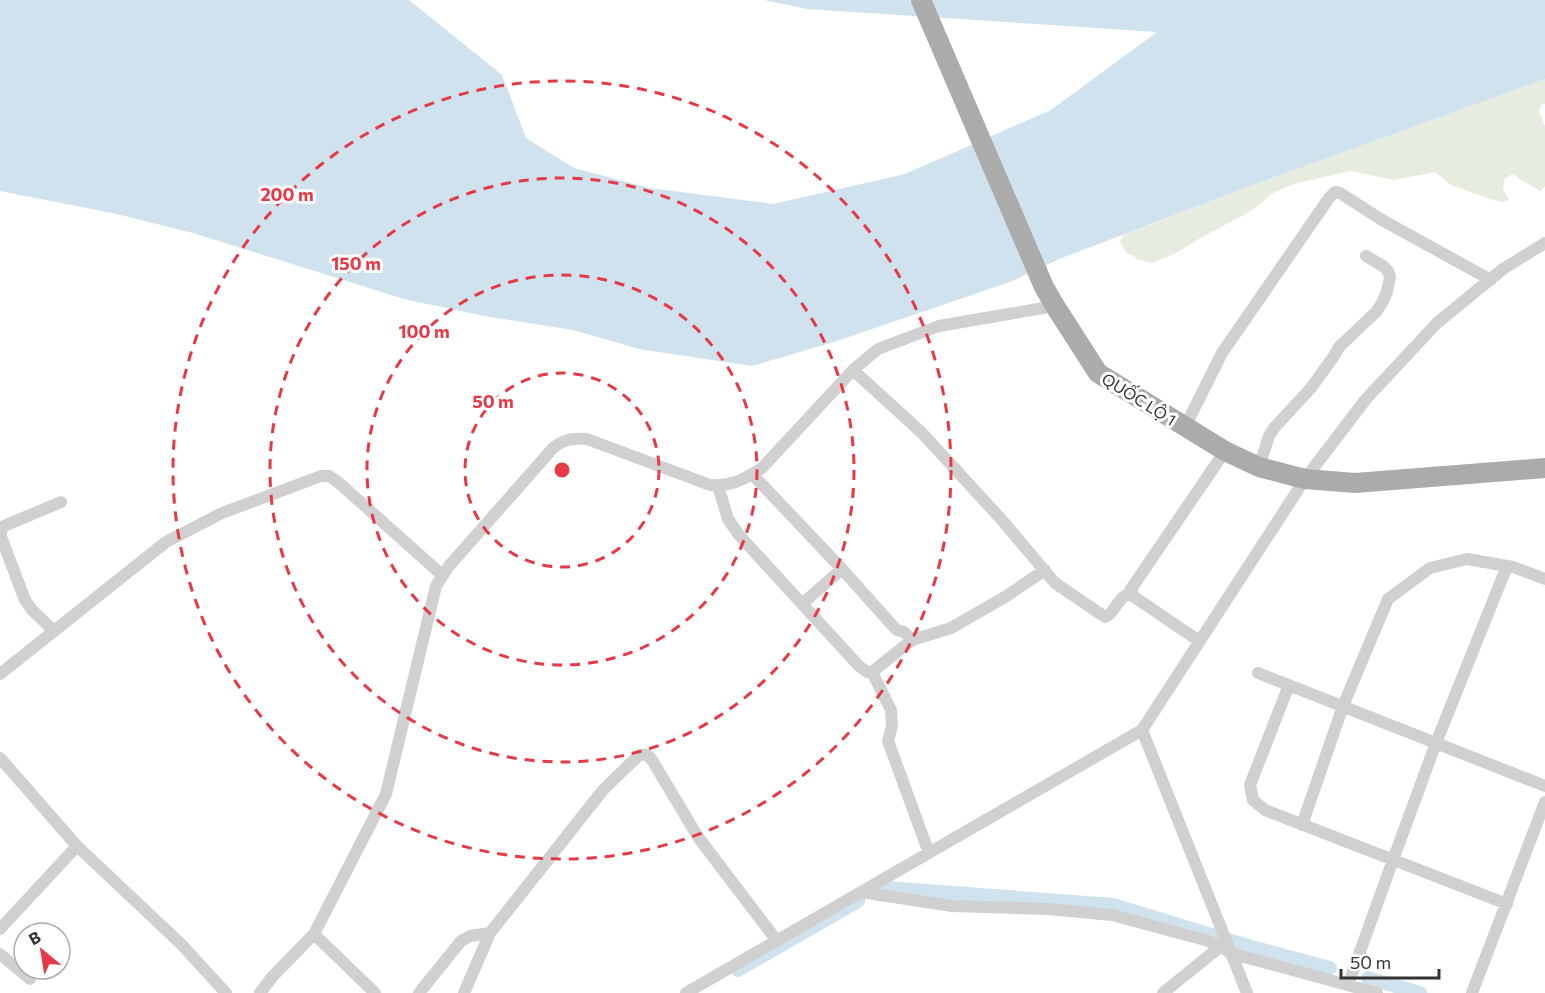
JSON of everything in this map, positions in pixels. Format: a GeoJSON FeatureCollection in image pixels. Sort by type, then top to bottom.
{"type":"FeatureCollection","features":[{"type":"Feature","properties":{"kind":"main road","name":"QUỐC LỘ 1"},"geometry":{"type":"LineString","coordinates":[[921,0],[1044,287],[1098,373],[1225,451],[1259,467],[1305,479],[1355,483],[1545,468]]}},
{"type":"Feature","properties":{"kind":"street"},"geometry":{"type":"LineString","coordinates":[[1185,427],[1222,353],[1335,192],[1491,280]]}},
{"type":"Feature","properties":{"kind":"street"},"geometry":{"type":"LineString","coordinates":[[686,993],[1142,730],[1305,479],[1366,399],[1437,323],[1503,269],[1545,243]]}},
{"type":"Feature","properties":{"kind":"street"},"geometry":{"type":"LineString","coordinates":[[1259,467],[1274,428],[1311,388],[1339,347],[1376,312],[1382,303],[1390,277],[1388,271],[1366,256]]}},
{"type":"Feature","properties":{"kind":"street"},"geometry":{"type":"LineString","coordinates":[[260,993],[273,976],[314,934],[386,794],[436,586],[442,575],[553,448],[568,439],[587,440],[710,485],[731,484],[762,468],[853,370],[878,349],[939,326],[1055,306]]}},
{"type":"Feature","properties":{"kind":"street"},"geometry":{"type":"LineString","coordinates":[[853,370],[922,433],[1001,519],[1055,583],[1105,617],[1122,598],[1131,592]]}},
{"type":"Feature","properties":{"kind":"street"},"geometry":{"type":"LineString","coordinates":[[1199,641],[1133,596],[1131,586],[1225,451]]}},
{"type":"Feature","properties":{"kind":"street"},"geometry":{"type":"LineString","coordinates":[[752,474],[892,625],[912,640]]}},
{"type":"Feature","properties":{"kind":"street"},"geometry":{"type":"LineString","coordinates":[[0,674],[166,542],[222,513],[321,476],[329,476],[338,482],[442,575]]}},
{"type":"Feature","properties":{"kind":"street"},"geometry":{"type":"LineString","coordinates":[[718,486],[728,519],[734,528],[859,666],[867,672],[872,672],[912,640],[951,628],[1005,597],[1045,570]]}},
{"type":"Feature","properties":{"kind":"street"},"geometry":{"type":"LineString","coordinates":[[54,631],[26,600],[0,531],[4,526],[61,502]]}},
{"type":"Feature","properties":{"kind":"street"},"geometry":{"type":"LineString","coordinates":[[1302,825],[1343,706],[1388,598],[1430,568],[1467,559],[1513,567],[1545,579]]}},
{"type":"Feature","properties":{"kind":"street"},"geometry":{"type":"LineString","coordinates":[[1348,985],[1436,743],[1507,566]]}},
{"type":"Feature","properties":{"kind":"street"},"geometry":{"type":"LineString","coordinates":[[802,604],[842,569]]}},
{"type":"Feature","properties":{"kind":"street"},"geometry":{"type":"LineString","coordinates":[[872,672],[891,710],[892,726],[888,741],[929,853]]}},
{"type":"Feature","properties":{"kind":"street"},"geometry":{"type":"LineString","coordinates":[[1258,673],[1545,786]]}},
{"type":"Feature","properties":{"kind":"street"},"geometry":{"type":"LineString","coordinates":[[1288,685],[1250,785],[1253,800],[1265,810],[1506,904]]}},
{"type":"Feature","properties":{"kind":"street"},"geometry":{"type":"LineString","coordinates":[[1142,730],[1225,943],[1247,993]]}},
{"type":"Feature","properties":{"kind":"street"},"geometry":{"type":"LineString","coordinates":[[464,993],[490,933],[603,790],[643,754],[652,760],[698,837],[777,941]]}},
{"type":"Feature","properties":{"kind":"street"},"geometry":{"type":"LineString","coordinates":[[0,758],[77,846],[182,944],[226,993]]}},
{"type":"Feature","properties":{"kind":"street"},"geometry":{"type":"LineString","coordinates":[[1472,993],[1545,802]]}},
{"type":"Feature","properties":{"kind":"street"},"geometry":{"type":"LineString","coordinates":[[0,929],[77,846]]}},
{"type":"Feature","properties":{"kind":"street"},"geometry":{"type":"LineString","coordinates":[[861,892],[952,906],[1047,909],[1112,915],[1205,940],[1225,943],[1377,993]]}},
{"type":"Feature","properties":{"kind":"street"},"geometry":{"type":"LineString","coordinates":[[419,993],[461,942],[470,936],[490,933]]}},
{"type":"Feature","properties":{"kind":"street"},"geometry":{"type":"LineString","coordinates":[[314,934],[375,993]]}},
{"type":"Feature","properties":{"kind":"street"},"geometry":{"type":"LineString","coordinates":[[1163,993],[1225,943]]}},
{"type":"Feature","properties":{"kind":"street"},"geometry":{"type":"LineString","coordinates":[[0,954],[12,964]]}},
{"type":"Feature","properties":{"kind":"shaded area"},"geometry":{"type":"Polygon","coordinates":[[[1545,79],[1545,104],[1541,105],[1539,112],[1545,126],[1545,186],[1540,191],[1513,174],[1505,178],[1503,189],[1509,200],[1503,202],[1451,185],[1435,172],[1394,180],[1350,171],[1294,184],[1271,194],[1247,213],[1176,253],[1152,263],[1140,260],[1126,252],[1120,242],[1123,235],[1269,179],[1545,79]]]}},
{"type":"Feature","properties":{"kind":"water"},"geometry":{"type":"Polygon","coordinates":[[[0,0],[409,0],[502,75],[526,138],[574,168],[650,188],[773,204],[905,174],[1051,110],[1157,32],[807,9],[764,0],[1545,0],[1545,79],[1269,179],[1059,259],[1010,282],[834,342],[752,366],[639,349],[573,330],[484,316],[404,299],[193,233],[117,214],[0,191],[0,0]]]}},
{"type":"Feature","properties":{"kind":"waterway"},"geometry":{"type":"LineString","coordinates":[[886,888],[1113,905],[1251,947],[1330,968]]}},
{"type":"Feature","properties":{"kind":"waterway"},"geometry":{"type":"LineString","coordinates":[[738,970],[858,901]]}},
{"type":"Feature","properties":{"kind":"waterway"},"geometry":{"type":"LineString","coordinates":[[1368,978],[1420,993]]}}]}
